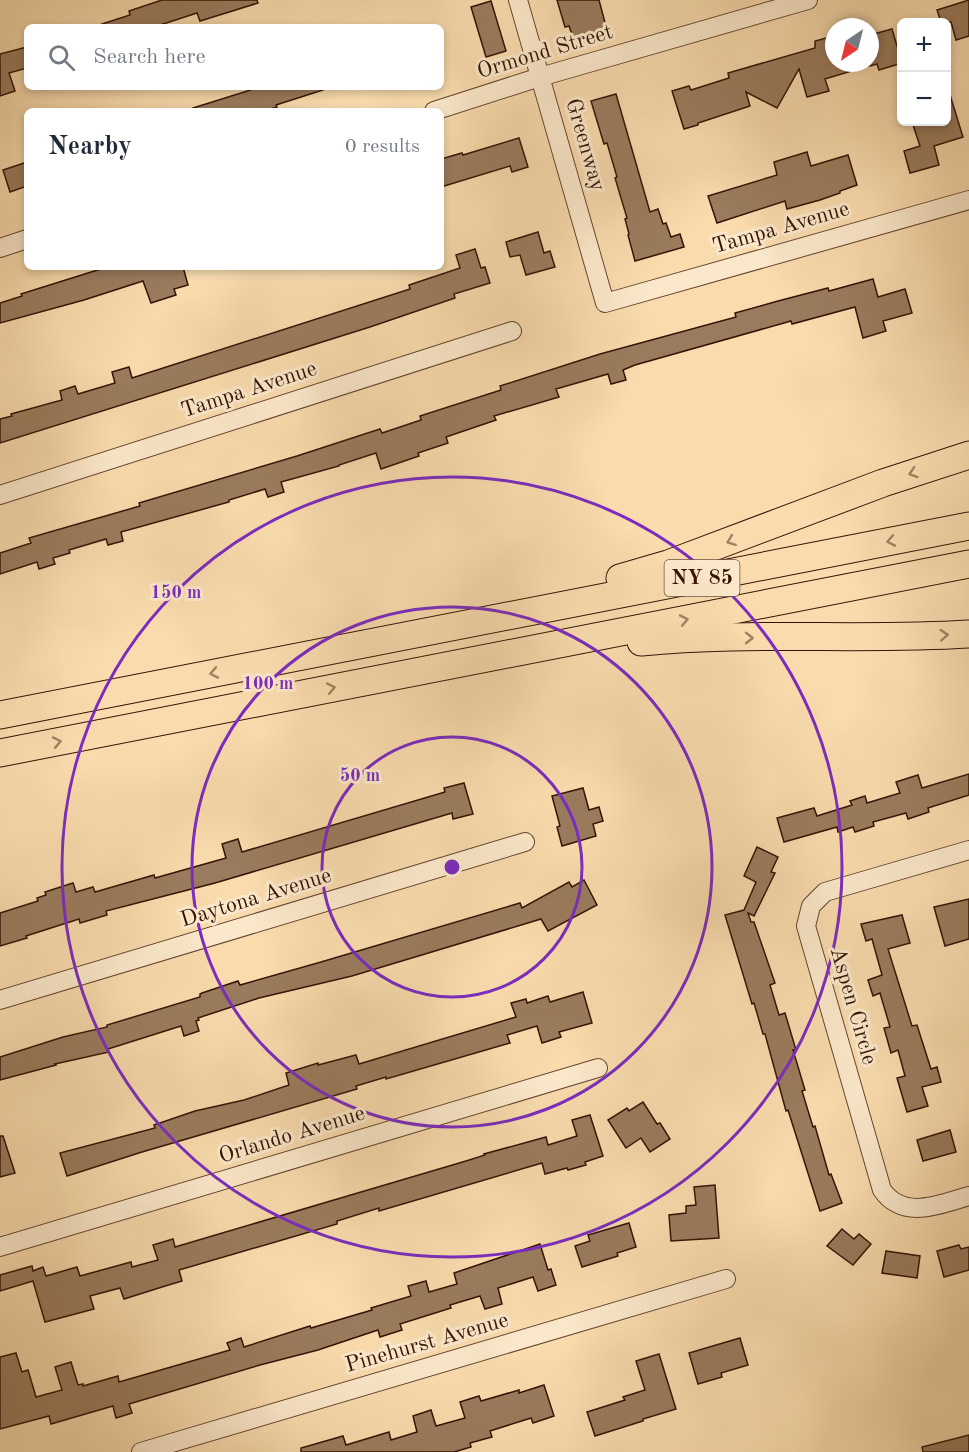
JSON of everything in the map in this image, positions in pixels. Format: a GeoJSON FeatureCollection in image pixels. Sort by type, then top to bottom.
{"type":"FeatureCollection","features":[{"type":"Feature","properties":{"kind":"highway"},"geometry":{"type":"LineString","coordinates":[[436,630],[668,564],[883,483],[969,455]]}},
{"type":"Feature","properties":{"kind":"highway","name":"NY 85"},"geometry":{"type":"LineString","coordinates":[[0,715],[969,526]]}},
{"type":"Feature","properties":{"kind":"highway","name":"NY 85"},"geometry":{"type":"LineString","coordinates":[[0,753],[969,564]]}},
{"type":"Feature","properties":{"kind":"highway"},"geometry":{"type":"LineString","coordinates":[[482,659],[651,641],[969,634]]}},
{"type":"Feature","properties":{"kind":"street","name":"Greenway"},"geometry":{"type":"LineString","coordinates":[[518,0],[605,303]]}},
{"type":"Feature","properties":{"kind":"street","name":"Ormond Street"},"geometry":{"type":"LineString","coordinates":[[443,108],[540,77],[808,0]]}},
{"type":"Feature","properties":{"kind":"street","name":"Tampa Avenue"},"geometry":{"type":"LineString","coordinates":[[605,303],[969,200]]}},
{"type":"Feature","properties":{"kind":"street"},"geometry":{"type":"LineString","coordinates":[[0,248],[24,240]]}},
{"type":"Feature","properties":{"kind":"street","name":"Tampa Avenue"},"geometry":{"type":"LineString","coordinates":[[0,495],[512,331]]}},
{"type":"Feature","properties":{"kind":"street","name":"Daytona Avenue"},"geometry":{"type":"LineString","coordinates":[[0,1000],[525,842]]}},
{"type":"Feature","properties":{"kind":"street","name":"Aspen Circle"},"geometry":{"type":"LineString","coordinates":[[969,850],[825,892],[811,906],[806,926],[882,1190],[892,1201],[911,1209],[926,1208],[969,1196]]}},
{"type":"Feature","properties":{"kind":"street","name":"Orlando Avenue"},"geometry":{"type":"LineString","coordinates":[[0,1247],[598,1068]]}},
{"type":"Feature","properties":{"kind":"street","name":"Pinehurst Avenue"},"geometry":{"type":"LineString","coordinates":[[141,1452],[726,1279]]}},
{"type":"Feature","properties":{"kind":"building"},"geometry":{"type":"Polygon","coordinates":[[[162,0],[257,0],[258,3],[200,21],[197,13],[163,24],[102,24],[130,15],[129,11],[162,0]]]}},
{"type":"Feature","properties":{"kind":"building"},"geometry":{"type":"Polygon","coordinates":[[[557,0],[599,0],[607,30],[574,40],[569,26],[565,27],[557,0]]]}},
{"type":"Feature","properties":{"kind":"building"},"geometry":{"type":"Polygon","coordinates":[[[969,0],[969,36],[956,40],[951,18],[940,18],[937,10],[969,0]]]}},
{"type":"Feature","properties":{"kind":"building"},"geometry":{"type":"Polygon","coordinates":[[[491,1],[506,51],[486,57],[471,7],[491,1]]]}},
{"type":"Feature","properties":{"kind":"building"},"geometry":{"type":"Polygon","coordinates":[[[892,29],[897,46],[897,65],[879,70],[879,33],[892,29]]]}},
{"type":"Feature","properties":{"kind":"building"},"geometry":{"type":"Polygon","coordinates":[[[825,38],[825,72],[848,72],[825,79],[829,91],[807,97],[799,69],[777,108],[746,92],[750,106],[684,129],[672,91],[689,86],[691,90],[729,78],[728,73],[815,48],[815,41],[825,38]]]}},
{"type":"Feature","properties":{"kind":"building"},"geometry":{"type":"Polygon","coordinates":[[[24,48],[24,69],[9,73],[15,91],[0,96],[0,54],[24,48]]]}},
{"type":"Feature","properties":{"kind":"building"},"geometry":{"type":"Polygon","coordinates":[[[250,90],[323,90],[276,105],[277,107],[274,108],[193,108],[250,90]]]}},
{"type":"Feature","properties":{"kind":"building"},"geometry":{"type":"Polygon","coordinates":[[[616,94],[650,212],[658,209],[671,237],[680,234],[684,247],[635,261],[625,219],[627,218],[615,178],[617,177],[591,101],[616,94]]]}},
{"type":"Feature","properties":{"kind":"building"},"geometry":{"type":"Polygon","coordinates":[[[951,98],[963,137],[934,146],[939,165],[910,173],[904,151],[920,146],[913,126],[951,126],[951,98]]]}},
{"type":"Feature","properties":{"kind":"building"},"geometry":{"type":"Polygon","coordinates":[[[519,138],[528,167],[512,172],[510,166],[444,186],[444,158],[462,153],[463,155],[519,138]]]}},
{"type":"Feature","properties":{"kind":"building"},"geometry":{"type":"Polygon","coordinates":[[[807,152],[811,166],[848,155],[857,185],[820,200],[787,209],[785,201],[717,223],[708,196],[777,175],[774,162],[807,152]]]}},
{"type":"Feature","properties":{"kind":"building"},"geometry":{"type":"Polygon","coordinates":[[[24,163],[24,187],[10,192],[3,170],[24,163]]]}},
{"type":"Feature","properties":{"kind":"building"},"geometry":{"type":"Polygon","coordinates":[[[538,232],[544,253],[550,251],[555,267],[526,275],[520,255],[510,257],[506,242],[538,232]]]}},
{"type":"Feature","properties":{"kind":"building"},"geometry":{"type":"Polygon","coordinates":[[[475,249],[481,268],[485,267],[490,283],[454,294],[455,298],[370,327],[0,443],[0,419],[62,400],[60,391],[75,386],[78,394],[115,383],[112,372],[129,367],[132,378],[410,289],[409,285],[460,268],[456,255],[475,249]]]}},
{"type":"Feature","properties":{"kind":"building"},"geometry":{"type":"Polygon","coordinates":[[[97,270],[184,270],[188,285],[174,289],[176,295],[151,303],[143,281],[0,323],[0,303],[22,296],[21,294],[97,270]]]}},
{"type":"Feature","properties":{"kind":"building"},"geometry":{"type":"Polygon","coordinates":[[[873,279],[878,297],[905,289],[912,313],[883,321],[886,331],[863,338],[855,307],[792,324],[791,321],[635,365],[623,370],[626,380],[611,384],[608,374],[556,389],[559,397],[494,416],[496,420],[446,437],[448,443],[381,469],[376,453],[281,482],[284,492],[268,497],[265,489],[229,500],[229,502],[121,532],[123,541],[108,545],[106,539],[69,550],[70,553],[53,558],[55,564],[39,569],[37,562],[0,574],[0,553],[31,543],[29,538],[140,506],[139,503],[380,429],[382,433],[421,420],[420,416],[501,390],[500,386],[600,354],[736,317],[735,313],[778,301],[873,279]]]}},
{"type":"Feature","properties":{"kind":"building"},"geometry":{"type":"Polygon","coordinates":[[[969,774],[969,795],[928,808],[929,812],[908,819],[906,813],[873,822],[874,826],[855,832],[853,827],[838,832],[837,827],[784,842],[777,818],[814,808],[817,816],[852,805],[850,801],[865,796],[867,803],[900,793],[896,782],[918,775],[922,788],[969,774]]]}},
{"type":"Feature","properties":{"kind":"building"},"geometry":{"type":"Polygon","coordinates":[[[464,783],[473,814],[453,819],[452,813],[215,883],[106,911],[107,915],[80,923],[79,919],[0,946],[0,913],[38,901],[37,898],[46,895],[45,892],[73,883],[76,892],[93,887],[95,892],[154,875],[155,878],[226,858],[222,844],[238,839],[242,852],[445,792],[444,788],[464,783]]]}},
{"type":"Feature","properties":{"kind":"building"},"geometry":{"type":"Polygon","coordinates":[[[583,788],[589,810],[599,807],[603,821],[593,824],[596,836],[562,846],[557,827],[560,826],[552,796],[583,788]]]}},
{"type":"Feature","properties":{"kind":"building"},"geometry":{"type":"Polygon","coordinates":[[[757,847],[778,857],[771,872],[775,873],[754,916],[748,913],[751,922],[754,922],[775,983],[770,985],[779,1015],[785,1013],[805,1090],[802,1091],[829,1175],[831,1174],[842,1203],[820,1211],[788,1110],[786,1111],[765,1034],[763,1034],[754,1003],[752,1004],[725,915],[744,910],[756,882],[744,876],[757,847]]]}},
{"type":"Feature","properties":{"kind":"building"},"geometry":{"type":"Polygon","coordinates":[[[584,880],[597,905],[548,931],[541,919],[352,976],[259,998],[198,1018],[199,1020],[196,1021],[199,1031],[184,1036],[181,1026],[108,1049],[109,1052],[55,1064],[0,1080],[0,1057],[63,1037],[107,1027],[107,1025],[200,997],[202,993],[238,981],[240,985],[520,903],[522,908],[569,882],[572,887],[584,880]]]}},
{"type":"Feature","properties":{"kind":"building"},"geometry":{"type":"Polygon","coordinates":[[[969,899],[969,939],[945,946],[934,907],[969,899]]]}},
{"type":"Feature","properties":{"kind":"building"},"geometry":{"type":"Polygon","coordinates":[[[902,915],[910,943],[888,949],[912,1026],[917,1025],[931,1069],[937,1067],[941,1082],[922,1087],[928,1106],[907,1112],[897,1078],[905,1076],[898,1050],[891,1053],[884,1028],[890,1027],[880,993],[873,996],[868,980],[882,975],[872,939],[866,941],[861,924],[902,915]]]}},
{"type":"Feature","properties":{"kind":"building"},"geometry":{"type":"Polygon","coordinates":[[[583,992],[592,1023],[559,1032],[561,1037],[542,1043],[537,1026],[507,1035],[510,1043],[356,1086],[357,1089],[67,1176],[60,1153],[155,1128],[154,1125],[195,1111],[244,1100],[289,1085],[286,1073],[318,1063],[318,1065],[356,1055],[359,1064],[516,1017],[511,1003],[526,999],[527,1003],[548,996],[550,1002],[583,992]]]}},
{"type":"Feature","properties":{"kind":"building"},"geometry":{"type":"Polygon","coordinates":[[[643,1102],[670,1139],[650,1152],[641,1138],[626,1148],[608,1120],[627,1108],[629,1111],[643,1102]]]}},
{"type":"Feature","properties":{"kind":"building"},"geometry":{"type":"Polygon","coordinates":[[[590,1115],[603,1156],[585,1162],[586,1165],[545,1174],[542,1163],[379,1211],[379,1208],[337,1221],[337,1224],[179,1270],[182,1281],[124,1299],[120,1288],[90,1296],[94,1309],[45,1322],[33,1281],[0,1291],[0,1275],[32,1266],[33,1271],[43,1267],[46,1276],[77,1267],[80,1276],[131,1262],[132,1267],[158,1260],[153,1245],[173,1239],[175,1247],[546,1137],[548,1145],[577,1136],[572,1120],[590,1115]]]}},
{"type":"Feature","properties":{"kind":"building"},"geometry":{"type":"Polygon","coordinates":[[[950,1130],[956,1152],[923,1161],[917,1140],[950,1130]]]}},
{"type":"Feature","properties":{"kind":"building"},"geometry":{"type":"Polygon","coordinates":[[[0,1136],[3,1136],[15,1173],[0,1177],[0,1136]]]}},
{"type":"Feature","properties":{"kind":"building"},"geometry":{"type":"Polygon","coordinates":[[[715,1185],[719,1238],[671,1241],[669,1215],[686,1213],[686,1206],[696,1205],[694,1187],[715,1185]]]}},
{"type":"Feature","properties":{"kind":"building"},"geometry":{"type":"Polygon","coordinates":[[[629,1223],[636,1247],[617,1253],[618,1256],[582,1267],[575,1246],[590,1241],[588,1235],[629,1223]]]}},
{"type":"Feature","properties":{"kind":"building"},"geometry":{"type":"Polygon","coordinates":[[[842,1229],[854,1239],[859,1234],[871,1244],[853,1265],[827,1246],[842,1229]]]}},
{"type":"Feature","properties":{"kind":"building"},"geometry":{"type":"Polygon","coordinates":[[[540,1244],[548,1270],[551,1269],[556,1285],[538,1291],[533,1277],[498,1288],[502,1304],[485,1309],[480,1296],[400,1324],[402,1330],[380,1337],[378,1330],[318,1350],[129,1404],[132,1413],[116,1418],[113,1406],[51,1424],[49,1416],[0,1429],[0,1357],[16,1353],[22,1372],[28,1370],[36,1397],[62,1390],[55,1367],[71,1362],[78,1385],[83,1384],[83,1386],[118,1376],[119,1382],[230,1350],[227,1343],[241,1338],[244,1347],[310,1326],[311,1328],[372,1310],[371,1308],[411,1296],[408,1286],[426,1281],[429,1292],[457,1284],[454,1273],[540,1244]]]}},
{"type":"Feature","properties":{"kind":"building"},"geometry":{"type":"Polygon","coordinates":[[[959,1245],[961,1249],[969,1247],[969,1270],[944,1277],[937,1251],[959,1245]]]}},
{"type":"Feature","properties":{"kind":"building"},"geometry":{"type":"Polygon","coordinates":[[[886,1251],[920,1256],[917,1278],[882,1273],[886,1251]]]}},
{"type":"Feature","properties":{"kind":"building"},"geometry":{"type":"Polygon","coordinates":[[[740,1338],[748,1365],[721,1373],[722,1377],[698,1384],[689,1353],[740,1338]]]}},
{"type":"Feature","properties":{"kind":"building"},"geometry":{"type":"Polygon","coordinates":[[[659,1354],[676,1409],[595,1436],[587,1412],[625,1400],[623,1397],[645,1390],[636,1361],[659,1354]]]}},
{"type":"Feature","properties":{"kind":"building"},"geometry":{"type":"Polygon","coordinates":[[[544,1385],[554,1416],[533,1423],[531,1418],[490,1431],[492,1437],[470,1443],[471,1447],[454,1452],[301,1452],[301,1448],[343,1436],[346,1445],[389,1432],[391,1440],[417,1432],[413,1416],[431,1410],[436,1426],[465,1418],[460,1402],[479,1396],[481,1401],[544,1385]]]}},
{"type":"Feature","properties":{"kind":"building"},"geometry":{"type":"Polygon","coordinates":[[[969,1435],[969,1452],[923,1452],[922,1447],[969,1435]]]}}]}
